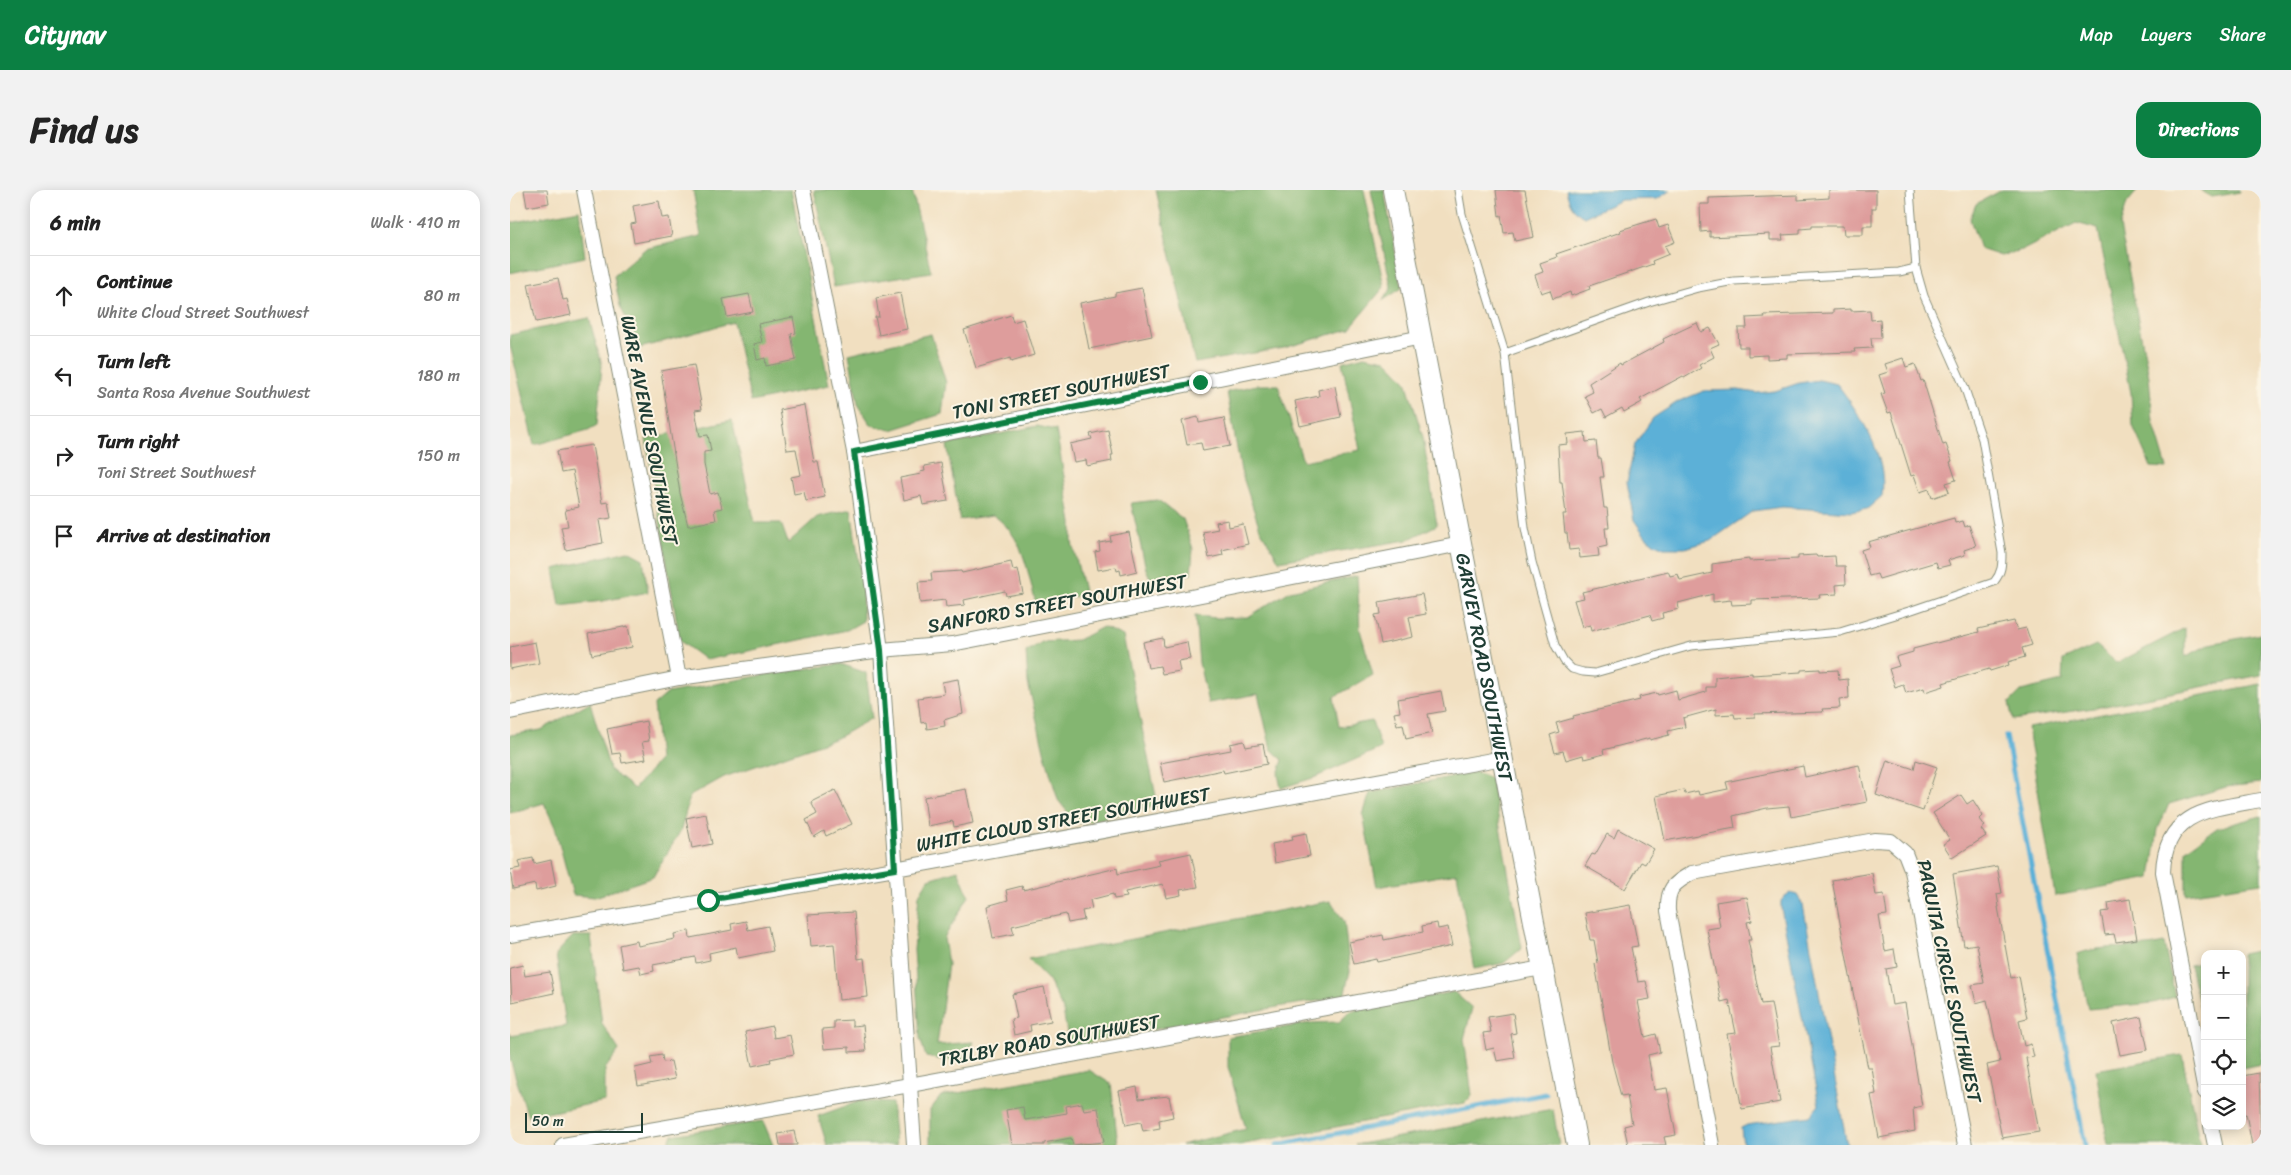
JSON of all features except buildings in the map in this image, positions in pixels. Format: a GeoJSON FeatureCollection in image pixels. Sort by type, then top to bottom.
{"type":"FeatureCollection","features":[{"type":"Feature","properties":{"kind":"street","name":"WARE AVENUE SOUTHWEST"},"geometry":{"type":"LineString","coordinates":[[584,190],[679,678]]}},
{"type":"Feature","properties":{"kind":"street"},"geometry":{"type":"LineString","coordinates":[[803,190],[854,452],[881,650],[914,1145]]}},
{"type":"Feature","properties":{"kind":"street","name":"GARVEY ROAD SOUTHWEST"},"geometry":{"type":"LineString","coordinates":[[1394,190],[1577,1145]]}},
{"type":"Feature","properties":{"kind":"street","name":"TONI STREET SOUTHWEST"},"geometry":{"type":"LineString","coordinates":[[854,452],[1422,337]]}},
{"type":"Feature","properties":{"kind":"street","name":"SANFORD STREET SOUTHWEST"},"geometry":{"type":"LineString","coordinates":[[510,712],[679,678],[881,650],[952,644],[1461,544]]}},
{"type":"Feature","properties":{"kind":"street","name":"WHITE CLOUD STREET SOUTHWEST"},"geometry":{"type":"LineString","coordinates":[[510,935],[895,869],[1503,758]]}},
{"type":"Feature","properties":{"kind":"street"},"geometry":{"type":"LineString","coordinates":[[2204,1085],[2164,872],[2166,849],[2175,830],[2193,816],[2223,807],[2261,800]]}},
{"type":"Feature","properties":{"kind":"street","name":"PAQUITA CIRCLE SOUTHWEST"},"geometry":{"type":"LineString","coordinates":[[1712,1145],[1668,911],[1668,896],[1675,883],[1692,873],[1875,840],[1891,841],[1905,853],[1912,871],[1965,1145]]}},
{"type":"Feature","properties":{"kind":"street","name":"TRILBY ROAD SOUTHWEST"},"geometry":{"type":"LineString","coordinates":[[563,1145],[910,1085],[1542,968]]}},
{"type":"Feature","properties":{"kind":"street"},"geometry":{"type":"LineString","coordinates":[[2212,1130],[2215,1145]]}},
{"type":"Feature","properties":{"kind":"lane"},"geometry":{"type":"LineString","coordinates":[[1458,190],[1462,214],[1505,353],[1525,528],[1532,562],[1555,645],[1564,661],[1572,669],[1595,673],[1691,646],[1840,632],[1994,582],[2000,575],[2002,553],[1982,439],[1964,386],[1924,296],[1916,268],[1910,213],[1910,190]]}},
{"type":"Feature","properties":{"kind":"lane"},"geometry":{"type":"LineString","coordinates":[[1505,353],[1649,302],[1698,288],[1734,281],[1899,272],[1916,268]]}},
{"type":"Feature","properties":{"kind":"green space"},"geometry":{"type":"Polygon","coordinates":[[[693,190],[791,190],[829,385],[751,402],[733,322],[640,348],[620,306],[614,276],[645,249],[701,236],[693,190]]]}},
{"type":"Feature","properties":{"kind":"green space"},"geometry":{"type":"Polygon","coordinates":[[[814,190],[912,190],[931,272],[834,287],[814,190]]]}},
{"type":"Feature","properties":{"kind":"green space"},"geometry":{"type":"Polygon","coordinates":[[[1156,190],[1364,190],[1384,287],[1349,329],[1284,348],[1195,363],[1156,190]]]}},
{"type":"Feature","properties":{"kind":"green space"},"geometry":{"type":"Polygon","coordinates":[[[1371,190],[1384,190],[1402,288],[1382,301],[1390,291],[1391,286],[1371,190]]]}},
{"type":"Feature","properties":{"kind":"green space"},"geometry":{"type":"Polygon","coordinates":[[[2002,190],[2138,190],[2127,203],[2120,226],[2149,377],[2153,421],[2167,468],[2151,467],[2133,426],[2131,393],[2098,229],[2076,223],[2025,249],[2001,256],[1980,249],[1970,219],[1976,204],[2002,190]]]}},
{"type":"Feature","properties":{"kind":"green space"},"geometry":{"type":"Polygon","coordinates":[[[2200,190],[2239,190],[2240,192],[2212,197],[2200,190]]]}},
{"type":"Feature","properties":{"kind":"green space"},"geometry":{"type":"Polygon","coordinates":[[[579,210],[585,257],[510,273],[510,223],[579,210]]]}},
{"type":"Feature","properties":{"kind":"green space"},"geometry":{"type":"Polygon","coordinates":[[[589,318],[602,365],[597,425],[588,430],[534,445],[510,345],[510,335],[589,318]]]}},
{"type":"Feature","properties":{"kind":"green space"},"geometry":{"type":"Polygon","coordinates":[[[931,334],[946,383],[942,414],[891,430],[871,425],[858,404],[849,354],[931,334]]]}},
{"type":"Feature","properties":{"kind":"green space"},"geometry":{"type":"Polygon","coordinates":[[[1364,356],[1386,360],[1406,381],[1423,437],[1437,525],[1407,540],[1279,561],[1260,529],[1241,471],[1227,392],[1256,385],[1278,385],[1303,461],[1360,450],[1342,362],[1364,356]]]}},
{"type":"Feature","properties":{"kind":"green space"},"geometry":{"type":"Polygon","coordinates":[[[732,420],[755,523],[781,523],[788,543],[817,517],[851,509],[862,582],[863,621],[847,630],[706,660],[680,641],[646,439],[732,420]]]}},
{"type":"Feature","properties":{"kind":"green space"},"geometry":{"type":"Polygon","coordinates":[[[1037,426],[1056,430],[1072,523],[1072,542],[1085,595],[1036,604],[1023,555],[1012,533],[1003,523],[993,515],[960,520],[947,445],[1037,426]]]}},
{"type":"Feature","properties":{"kind":"green space"},"geometry":{"type":"Polygon","coordinates":[[[1158,500],[1183,519],[1193,549],[1191,574],[1152,582],[1146,569],[1131,503],[1158,500]]]}},
{"type":"Feature","properties":{"kind":"green space"},"geometry":{"type":"Polygon","coordinates":[[[628,551],[643,559],[648,592],[603,601],[560,606],[554,569],[628,551]]]}},
{"type":"Feature","properties":{"kind":"green space"},"geometry":{"type":"Polygon","coordinates":[[[1357,576],[1360,630],[1373,675],[1334,697],[1339,727],[1372,721],[1381,748],[1316,777],[1281,788],[1278,774],[1283,760],[1271,749],[1258,694],[1208,703],[1199,663],[1195,616],[1218,618],[1248,617],[1290,591],[1357,576]]]}},
{"type":"Feature","properties":{"kind":"green space"},"geometry":{"type":"Polygon","coordinates":[[[1103,627],[1123,636],[1158,806],[1077,824],[1058,800],[1028,683],[1026,652],[1042,642],[1078,640],[1103,627]]]}},
{"type":"Feature","properties":{"kind":"green space"},"geometry":{"type":"Polygon","coordinates":[[[2185,628],[2185,657],[2210,644],[2261,634],[2261,675],[2100,707],[2013,720],[2009,703],[2021,691],[2062,681],[2063,660],[2096,645],[2117,663],[2185,628]]]}},
{"type":"Feature","properties":{"kind":"green space"},"geometry":{"type":"Polygon","coordinates":[[[841,664],[866,673],[872,718],[837,738],[724,777],[690,796],[681,830],[653,877],[595,897],[573,895],[555,827],[544,803],[510,813],[510,735],[541,730],[590,702],[610,770],[634,789],[659,760],[654,705],[668,693],[769,674],[841,664]]]}},
{"type":"Feature","properties":{"kind":"green space"},"geometry":{"type":"Polygon","coordinates":[[[2261,684],[2261,783],[2226,787],[2169,804],[2158,829],[2151,878],[2055,896],[2028,728],[2261,684]]]}},
{"type":"Feature","properties":{"kind":"green space"},"geometry":{"type":"Polygon","coordinates":[[[1476,772],[1491,778],[1522,948],[1504,963],[1474,969],[1457,873],[1377,887],[1363,815],[1370,793],[1476,772]]]}},
{"type":"Feature","properties":{"kind":"green space"},"geometry":{"type":"Polygon","coordinates":[[[2261,816],[2261,883],[2186,894],[2186,850],[2217,828],[2261,816]]]}},
{"type":"Feature","properties":{"kind":"green space"},"geometry":{"type":"Polygon","coordinates":[[[958,870],[969,896],[944,938],[948,964],[937,1045],[974,1042],[965,1060],[943,1060],[926,1057],[920,1038],[914,950],[919,895],[929,879],[958,870]]]}},
{"type":"Feature","properties":{"kind":"green space"},"geometry":{"type":"Polygon","coordinates":[[[1330,901],[1344,921],[1350,971],[1344,997],[1283,1006],[1096,1040],[1070,1050],[1063,1010],[1049,981],[1028,959],[1330,901]]]}},
{"type":"Feature","properties":{"kind":"green space"},"geometry":{"type":"Polygon","coordinates":[[[573,936],[591,936],[602,1024],[619,1050],[605,1069],[605,1101],[528,1117],[510,1059],[510,1033],[511,1036],[566,1026],[556,954],[573,936]]]}},
{"type":"Feature","properties":{"kind":"green space"},"geometry":{"type":"Polygon","coordinates":[[[2164,943],[2175,997],[2153,1003],[2088,1009],[2077,954],[2099,949],[2142,947],[2164,943]]]}},
{"type":"Feature","properties":{"kind":"green space"},"geometry":{"type":"Polygon","coordinates":[[[2261,950],[2261,1064],[2246,1067],[2246,995],[2246,953],[2261,950]]]}},
{"type":"Feature","properties":{"kind":"green space"},"geometry":{"type":"Polygon","coordinates":[[[2201,963],[2201,1013],[2190,965],[2201,963]]]}},
{"type":"Feature","properties":{"kind":"green space"},"geometry":{"type":"Polygon","coordinates":[[[1454,992],[1472,1008],[1464,1039],[1472,1095],[1465,1103],[1239,1145],[1181,1145],[1246,1129],[1228,1067],[1228,1037],[1311,1023],[1339,1022],[1351,1011],[1454,992]]]}},
{"type":"Feature","properties":{"kind":"green space"},"geometry":{"type":"Polygon","coordinates":[[[2182,1055],[2200,1145],[2108,1145],[2096,1070],[2182,1055]]]}},
{"type":"Feature","properties":{"kind":"green space"},"geometry":{"type":"Polygon","coordinates":[[[1089,1070],[1111,1084],[1118,1145],[930,1145],[930,1110],[941,1096],[1089,1070]]]}},
{"type":"Feature","properties":{"kind":"green space"},"geometry":{"type":"Polygon","coordinates":[[[860,1101],[892,1103],[896,1145],[827,1145],[818,1116],[860,1101]]]}},
{"type":"Feature","properties":{"kind":"green space"},"geometry":{"type":"Polygon","coordinates":[[[1553,1109],[1559,1145],[1355,1145],[1553,1109]]]}},
{"type":"Feature","properties":{"kind":"green space"},"geometry":{"type":"Polygon","coordinates":[[[763,1121],[773,1145],[667,1145],[672,1135],[763,1121]]]}},
{"type":"Feature","properties":{"kind":"water"},"geometry":{"type":"Polygon","coordinates":[[[1566,190],[1671,190],[1657,199],[1621,200],[1584,217],[1572,206],[1566,190]]]}},
{"type":"Feature","properties":{"kind":"water"},"geometry":{"type":"Polygon","coordinates":[[[1819,380],[1837,384],[1863,422],[1881,466],[1882,496],[1867,509],[1851,512],[1782,507],[1753,511],[1710,541],[1685,548],[1664,548],[1646,537],[1634,520],[1627,482],[1635,444],[1653,418],[1679,401],[1704,391],[1738,390],[1757,393],[1775,391],[1799,383],[1819,380]]]}},
{"type":"Feature","properties":{"kind":"water"},"geometry":{"type":"Polygon","coordinates":[[[1790,893],[1797,895],[1803,905],[1847,1145],[1743,1145],[1741,1128],[1747,1125],[1810,1116],[1819,1105],[1781,908],[1781,901],[1790,893]]]}},
{"type":"Feature","properties":{"kind":"waterway"},"geometry":{"type":"LineString","coordinates":[[2006,736],[2085,1145]]}},
{"type":"Feature","properties":{"kind":"waterway"},"geometry":{"type":"LineString","coordinates":[[1277,1145],[1546,1094]]}},
{"type":"Feature","properties":{"kind":"route"},"geometry":{"type":"LineString","coordinates":[[708,900],[895,869],[881,650],[854,452],[1200,382]]}}]}
